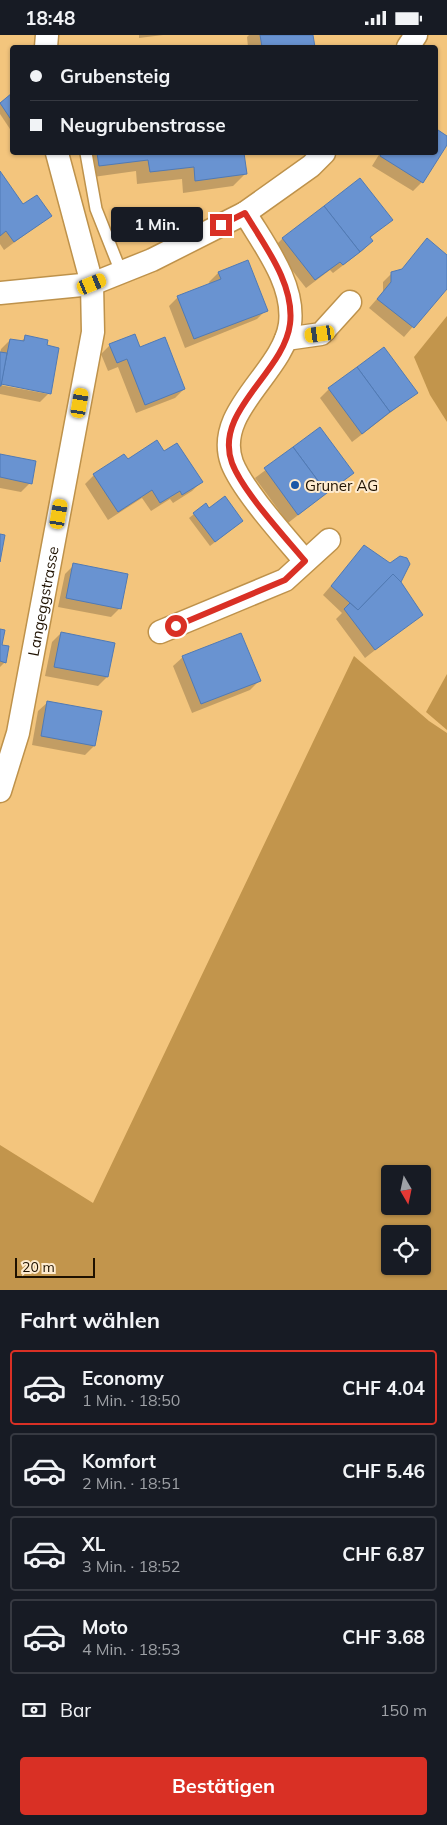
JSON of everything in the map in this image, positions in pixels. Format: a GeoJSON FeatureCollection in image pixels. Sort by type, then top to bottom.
{"type":"FeatureCollection","features":[{"type":"Feature","properties":{"kind":"street","name":"Langeggstrasse"},"geometry":{"type":"LineString","coordinates":[[2,788],[20,724],[93,332],[92,284],[59,155]]}},
{"type":"Feature","properties":{"kind":"street"},"geometry":{"type":"LineString","coordinates":[[0,293],[92,284],[164,255],[245,213],[311,166],[322,155]]}},
{"type":"Feature","properties":{"kind":"street"},"geometry":{"type":"LineString","coordinates":[[245,213],[278,270],[288,296],[290,323],[286,339],[274,362],[244,404],[230,430],[232,463],[242,481],[305,561]]}},
{"type":"Feature","properties":{"kind":"street"},"geometry":{"type":"LineString","coordinates":[[286,339],[320,334],[350,302]]}},
{"type":"Feature","properties":{"kind":"street"},"geometry":{"type":"LineString","coordinates":[[160,632],[285,580],[329,540]]}},
{"type":"Feature","properties":{"kind":"lane"},"geometry":{"type":"LineString","coordinates":[[86,155],[96,209],[121,273]]}},
{"type":"Feature","properties":{"kind":"shaded area"},"geometry":{"type":"Polygon","coordinates":[[[447,316],[447,422],[430,395],[414,357],[447,316]]]}},
{"type":"Feature","properties":{"kind":"shaded area"},"geometry":{"type":"Polygon","coordinates":[[[354,656],[429,721],[447,733],[447,1290],[0,1290],[0,1145],[93,1203],[354,656]]]}},
{"type":"Feature","properties":{"kind":"shaded area"},"geometry":{"type":"Polygon","coordinates":[[[447,674],[447,730],[426,712],[447,674]]]}},
{"type":"Feature","properties":{"kind":"building"},"geometry":{"type":"Polygon","coordinates":[[[260,35],[313,35],[315,45],[262,45],[260,35]]]}},
{"type":"Feature","properties":{"kind":"building"},"geometry":{"type":"Polygon","coordinates":[[[10,95],[10,118],[0,103],[10,95]]]}},
{"type":"Feature","properties":{"kind":"building"},"geometry":{"type":"Polygon","coordinates":[[[438,130],[447,136],[447,145],[423,183],[380,156],[438,155],[438,130]]]}},
{"type":"Feature","properties":{"kind":"building"},"geometry":{"type":"Polygon","coordinates":[[[97,155],[244,155],[247,174],[195,181],[194,167],[150,172],[148,160],[99,166],[97,155]]]}},
{"type":"Feature","properties":{"kind":"building"},"geometry":{"type":"Polygon","coordinates":[[[0,171],[23,204],[37,195],[52,216],[14,242],[6,231],[0,236],[0,171]]]}},
{"type":"Feature","properties":{"kind":"building"},"geometry":{"type":"Polygon","coordinates":[[[360,178],[393,220],[370,237],[373,241],[360,252],[324,206],[360,178]]]}},
{"type":"Feature","properties":{"kind":"building"},"geometry":{"type":"Polygon","coordinates":[[[324,206],[360,252],[343,265],[340,262],[315,280],[282,238],[324,206]]]}},
{"type":"Feature","properties":{"kind":"building"},"geometry":{"type":"Polygon","coordinates":[[[427,238],[447,255],[447,289],[414,328],[377,299],[391,282],[391,272],[402,269],[427,238]]]}},
{"type":"Feature","properties":{"kind":"building"},"geometry":{"type":"Polygon","coordinates":[[[248,260],[268,311],[194,339],[177,296],[221,279],[218,272],[248,260]]]}},
{"type":"Feature","properties":{"kind":"building"},"geometry":{"type":"Polygon","coordinates":[[[135,334],[140,347],[165,337],[185,389],[145,405],[127,359],[117,363],[109,344],[135,334]]]}},
{"type":"Feature","properties":{"kind":"building"},"geometry":{"type":"Polygon","coordinates":[[[25,335],[48,340],[47,345],[59,348],[51,394],[1,384],[10,339],[24,341],[25,335]]]}},
{"type":"Feature","properties":{"kind":"building"},"geometry":{"type":"Polygon","coordinates":[[[384,347],[418,393],[390,412],[357,367],[384,347]]]}},
{"type":"Feature","properties":{"kind":"building"},"geometry":{"type":"Polygon","coordinates":[[[0,352],[7,353],[1,386],[0,386],[0,352]]]}},
{"type":"Feature","properties":{"kind":"building"},"geometry":{"type":"Polygon","coordinates":[[[357,367],[390,412],[362,434],[328,388],[357,367]]]}},
{"type":"Feature","properties":{"kind":"building"},"geometry":{"type":"Polygon","coordinates":[[[320,427],[354,473],[327,493],[293,447],[320,427]]]}},
{"type":"Feature","properties":{"kind":"building"},"geometry":{"type":"Polygon","coordinates":[[[157,440],[164,451],[177,443],[203,482],[182,495],[180,491],[160,503],[152,490],[118,512],[93,474],[124,454],[128,459],[157,440]]]}},
{"type":"Feature","properties":{"kind":"building"},"geometry":{"type":"Polygon","coordinates":[[[293,447],[327,493],[298,515],[264,468],[293,447]]]}},
{"type":"Feature","properties":{"kind":"building"},"geometry":{"type":"Polygon","coordinates":[[[0,454],[36,461],[32,484],[0,477],[0,454]]]}},
{"type":"Feature","properties":{"kind":"building"},"geometry":{"type":"Polygon","coordinates":[[[225,496],[243,521],[215,542],[193,513],[206,503],[209,508],[225,496]]]}},
{"type":"Feature","properties":{"kind":"building"},"geometry":{"type":"Polygon","coordinates":[[[0,534],[5,535],[0,562],[0,534]]]}},
{"type":"Feature","properties":{"kind":"building"},"geometry":{"type":"Polygon","coordinates":[[[364,545],[390,563],[400,556],[407,558],[410,564],[401,582],[393,574],[358,610],[331,586],[364,545]]]}},
{"type":"Feature","properties":{"kind":"building"},"geometry":{"type":"Polygon","coordinates":[[[73,563],[128,574],[121,609],[66,598],[73,563]]]}},
{"type":"Feature","properties":{"kind":"building"},"geometry":{"type":"Polygon","coordinates":[[[393,574],[401,582],[423,615],[375,650],[344,609],[350,603],[358,610],[393,574]]]}},
{"type":"Feature","properties":{"kind":"building"},"geometry":{"type":"Polygon","coordinates":[[[0,629],[5,630],[2,645],[9,646],[6,663],[0,661],[0,629]]]}},
{"type":"Feature","properties":{"kind":"building"},"geometry":{"type":"Polygon","coordinates":[[[61,632],[115,643],[108,677],[54,667],[61,632]]]}},
{"type":"Feature","properties":{"kind":"building"},"geometry":{"type":"Polygon","coordinates":[[[241,633],[261,681],[201,704],[182,656],[241,633]]]}},
{"type":"Feature","properties":{"kind":"building"},"geometry":{"type":"Polygon","coordinates":[[[47,701],[102,711],[95,746],[41,736],[47,701]]]}},
{"type":"Feature","properties":{"kind":"place","name":"Gruner AG"},"geometry":{"type":"Point","coordinates":[295,485]}},
{"type":"Feature","properties":{"kind":"route"},"geometry":{"type":"LineString","coordinates":[[176,626],[254,595],[285,580],[305,561],[276,527],[242,481],[232,463],[230,448],[230,430],[244,404],[274,362],[286,339],[290,323],[288,296],[278,270],[245,213],[221,225]]}}]}
